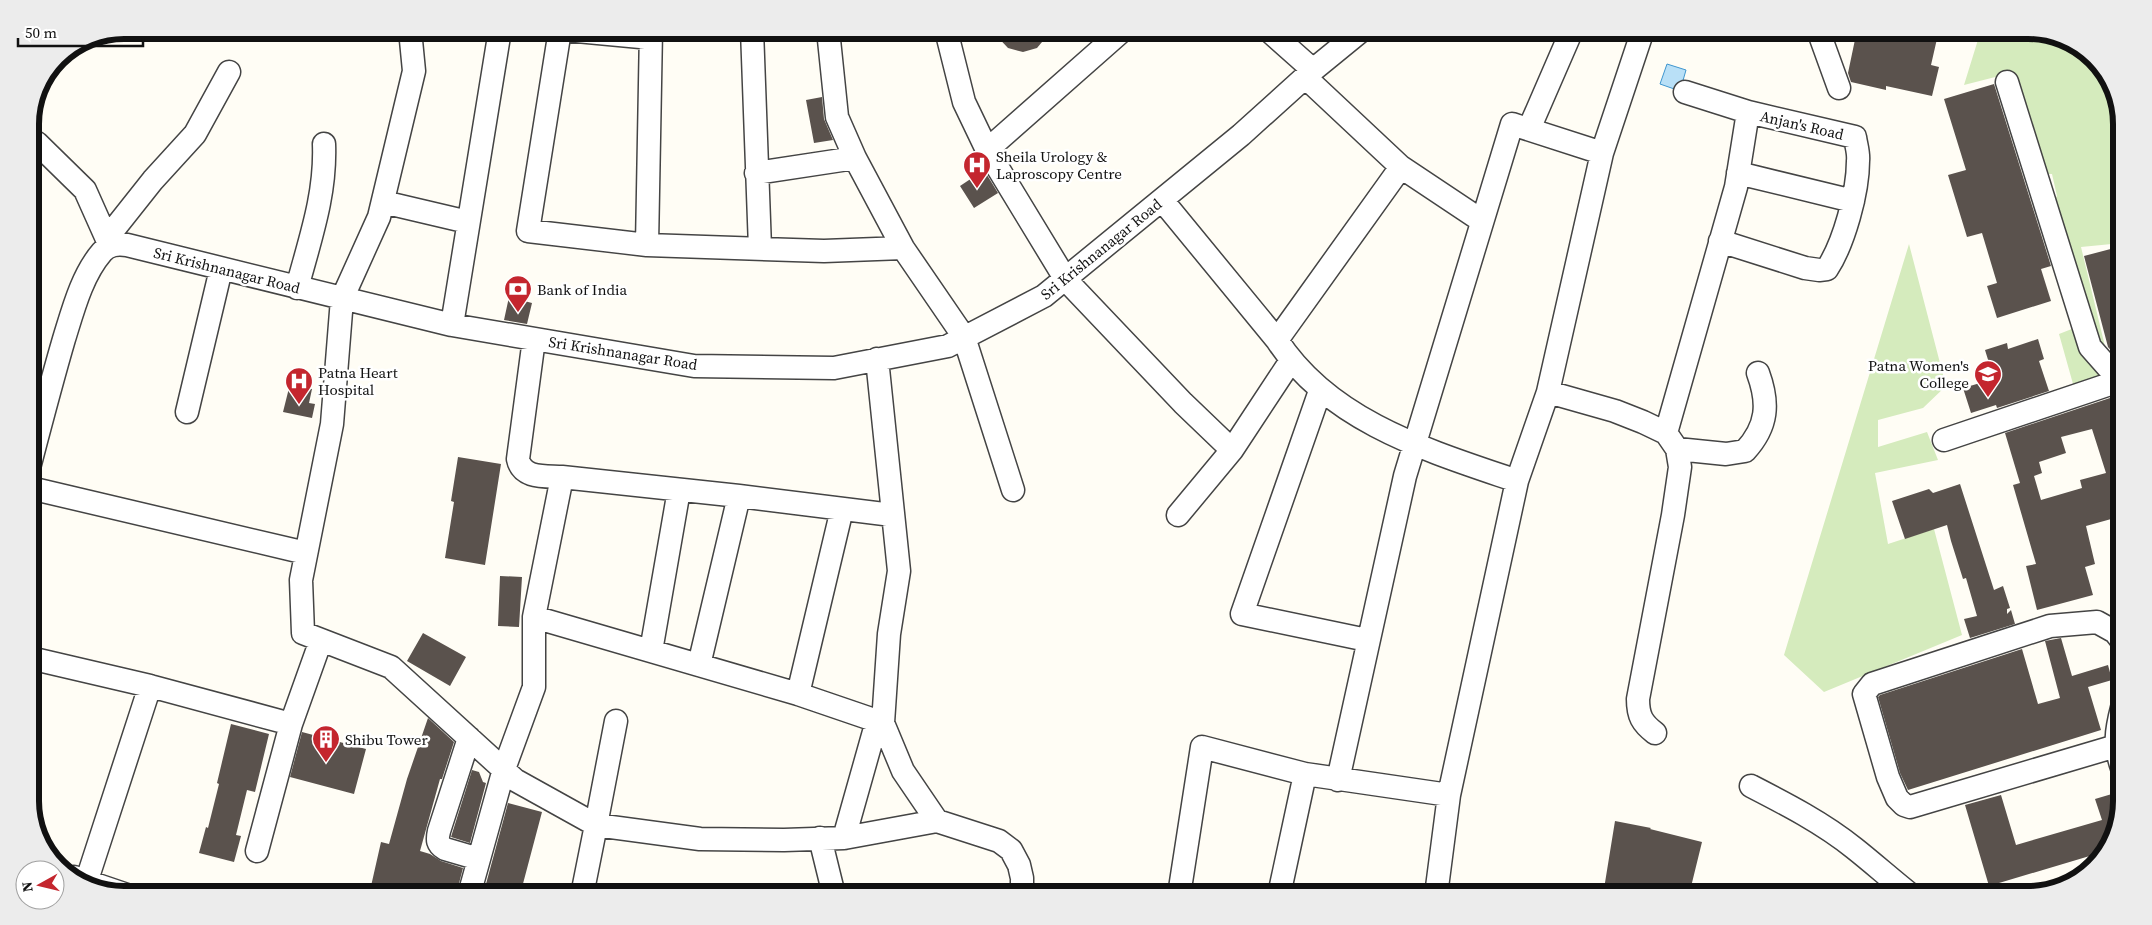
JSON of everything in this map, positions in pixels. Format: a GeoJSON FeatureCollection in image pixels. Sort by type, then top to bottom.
{"type":"FeatureCollection","features":[{"type":"Feature","properties":{"kind":"street"},"geometry":{"type":"LineString","coordinates":[[411,39],[414,71],[383,202],[379,217],[342,299],[332,424],[301,580],[303,633],[392,667],[516,780],[596,824],[700,839],[784,840],[844,838],[937,822],[999,842],[1011,850],[1020,865],[1022,886]]}},
{"type":"Feature","properties":{"kind":"street"},"geometry":{"type":"LineString","coordinates":[[452,325],[498,39]]}},
{"type":"Feature","properties":{"kind":"street"},"geometry":{"type":"LineString","coordinates":[[559,39],[528,231],[647,245],[824,251],[903,248]]}},
{"type":"Feature","properties":{"kind":"street"},"geometry":{"type":"LineString","coordinates":[[647,245],[651,39]]}},
{"type":"Feature","properties":{"kind":"street"},"geometry":{"type":"LineString","coordinates":[[752,39],[760,248]]}},
{"type":"Feature","properties":{"kind":"street"},"geometry":{"type":"LineString","coordinates":[[829,39],[837,117],[855,158],[903,248],[964,337],[1014,490]]}},
{"type":"Feature","properties":{"kind":"street"},"geometry":{"type":"LineString","coordinates":[[948,39],[964,102],[987,150],[1066,280],[1183,403],[1232,450]]}},
{"type":"Feature","properties":{"kind":"street"},"geometry":{"type":"LineString","coordinates":[[987,150],[1111,39]]}},
{"type":"Feature","properties":{"kind":"street"},"geometry":{"type":"LineString","coordinates":[[1277,39],[1401,166],[1482,221]]}},
{"type":"Feature","properties":{"kind":"street","name":"Sri Krishnanagar Road"},"geometry":{"type":"LineString","coordinates":[[108,242],[127,244],[296,288],[452,325],[694,366],[834,368],[948,346],[1044,296],[1066,280],[1241,135],[1309,73],[1351,39]]}},
{"type":"Feature","properties":{"kind":"street"},"geometry":{"type":"LineString","coordinates":[[1530,130],[1568,39]]}},
{"type":"Feature","properties":{"kind":"street"},"geometry":{"type":"LineString","coordinates":[[1437,886],[1449,795],[1517,481],[1548,392],[1602,153],[1640,39]]}},
{"type":"Feature","properties":{"kind":"street"},"geometry":{"type":"LineString","coordinates":[[1821,39],[1839,88]]}},
{"type":"Feature","properties":{"kind":"street"},"geometry":{"type":"LineString","coordinates":[[39,431],[72,312],[82,286],[108,242],[152,180],[195,134],[229,72]]}},
{"type":"Feature","properties":{"kind":"street"},"geometry":{"type":"LineString","coordinates":[[2007,82],[2090,347],[2113,371]]}},
{"type":"Feature","properties":{"kind":"street","name":"Anjan's Road"},"geometry":{"type":"LineString","coordinates":[[1685,92],[1748,112],[1855,137],[1859,159],[1853,201]]}},
{"type":"Feature","properties":{"kind":"street"},"geometry":{"type":"LineString","coordinates":[[1654,733],[1642,723],[1638,712],[1638,699],[1673,515],[1680,467],[1671,441],[1738,173],[1748,112]]}},
{"type":"Feature","properties":{"kind":"street"},"geometry":{"type":"LineString","coordinates":[[1338,780],[1367,640],[1405,476],[1512,124],[1602,153]]}},
{"type":"Feature","properties":{"kind":"street"},"geometry":{"type":"LineString","coordinates":[[296,288],[322,194],[325,169],[324,144]]}},
{"type":"Feature","properties":{"kind":"street"},"geometry":{"type":"LineString","coordinates":[[39,145],[85,190],[108,242]]}},
{"type":"Feature","properties":{"kind":"street"},"geometry":{"type":"LineString","coordinates":[[756,173],[855,158]]}},
{"type":"Feature","properties":{"kind":"street"},"geometry":{"type":"LineString","coordinates":[[1277,340],[1401,166]]}},
{"type":"Feature","properties":{"kind":"street"},"geometry":{"type":"LineString","coordinates":[[1720,242],[1805,268],[1827,269],[1838,246],[1853,201],[1738,173]]}},
{"type":"Feature","properties":{"kind":"street"},"geometry":{"type":"LineString","coordinates":[[1162,200],[1277,340],[1290,362],[1305,374],[1320,391],[1369,424],[1415,444],[1517,481]]}},
{"type":"Feature","properties":{"kind":"street"},"geometry":{"type":"LineString","coordinates":[[383,202],[468,222]]}},
{"type":"Feature","properties":{"kind":"street"},"geometry":{"type":"LineString","coordinates":[[186,412],[221,269]]}},
{"type":"Feature","properties":{"kind":"street"},"geometry":{"type":"LineString","coordinates":[[534,339],[518,459],[519,467],[524,472],[532,475],[738,496],[892,515]]}},
{"type":"Feature","properties":{"kind":"street"},"geometry":{"type":"LineString","coordinates":[[844,838],[880,722],[889,634],[899,571],[877,360]]}},
{"type":"Feature","properties":{"kind":"street"},"geometry":{"type":"LineString","coordinates":[[1178,515],[1232,450],[1290,362]]}},
{"type":"Feature","properties":{"kind":"street"},"geometry":{"type":"LineString","coordinates":[[1548,392],[1615,411],[1671,441],[1726,454],[1745,450],[1757,435],[1766,402],[1758,373]]}},
{"type":"Feature","properties":{"kind":"street"},"geometry":{"type":"LineString","coordinates":[[1944,440],[2113,383]]}},
{"type":"Feature","properties":{"kind":"street"},"geometry":{"type":"LineString","coordinates":[[1320,391],[1242,614],[1367,640]]}},
{"type":"Feature","properties":{"kind":"street"},"geometry":{"type":"LineString","coordinates":[[472,886],[504,769],[534,687],[534,617],[562,478]]}},
{"type":"Feature","properties":{"kind":"street"},"geometry":{"type":"LineString","coordinates":[[39,490],[306,553]]}},
{"type":"Feature","properties":{"kind":"street"},"geometry":{"type":"LineString","coordinates":[[651,651],[679,490]]}},
{"type":"Feature","properties":{"kind":"street"},"geometry":{"type":"LineString","coordinates":[[699,665],[738,496]]}},
{"type":"Feature","properties":{"kind":"street"},"geometry":{"type":"LineString","coordinates":[[798,694],[842,509]]}},
{"type":"Feature","properties":{"kind":"street"},"geometry":{"type":"LineString","coordinates":[[534,617],[798,694],[880,722],[903,770],[937,822]]}},
{"type":"Feature","properties":{"kind":"street"},"geometry":{"type":"LineString","coordinates":[[2113,631],[2097,622],[2073,622],[2050,626],[1872,684],[1864,694],[1888,777],[1897,798],[1904,805],[1910,807],[2113,747]]}},
{"type":"Feature","properties":{"kind":"street"},"geometry":{"type":"LineString","coordinates":[[257,851],[291,724],[321,640]]}},
{"type":"Feature","properties":{"kind":"street"},"geometry":{"type":"LineString","coordinates":[[39,660],[150,686],[291,724]]}},
{"type":"Feature","properties":{"kind":"street"},"geometry":{"type":"LineString","coordinates":[[84,876],[150,686]]}},
{"type":"Feature","properties":{"kind":"street"},"geometry":{"type":"LineString","coordinates":[[584,886],[616,721]]}},
{"type":"Feature","properties":{"kind":"street"},"geometry":{"type":"LineString","coordinates":[[469,738],[439,831],[438,842],[445,849],[479,859]]}},
{"type":"Feature","properties":{"kind":"street"},"geometry":{"type":"LineString","coordinates":[[1180,886],[1202,748],[1305,774],[1449,795]]}},
{"type":"Feature","properties":{"kind":"street"},"geometry":{"type":"LineString","coordinates":[[1281,886],[1305,774]]}},
{"type":"Feature","properties":{"kind":"street"},"geometry":{"type":"LineString","coordinates":[[1750,786],[1794,808],[1831,832],[1853,847],[1900,886]]}},
{"type":"Feature","properties":{"kind":"street"},"geometry":{"type":"LineString","coordinates":[[820,838],[832,886]]}},
{"type":"Feature","properties":{"kind":"green space"},"geometry":{"type":"Polygon","coordinates":[[[1978,39],[2028,39],[2045,40],[2071,50],[2092,68],[2105,86],[2112,107],[2113,118],[2113,244],[2081,247],[2110,367],[2109,380],[2075,391],[2059,334],[2082,325],[2052,203],[2057,196],[2052,174],[2043,174],[2007,74],[1964,85],[1978,39]]]}},
{"type":"Feature","properties":{"kind":"green space"},"geometry":{"type":"Polygon","coordinates":[[[1909,244],[1946,386],[1923,408],[1878,420],[1878,447],[1927,432],[1938,460],[1875,473],[1888,544],[1934,529],[1962,635],[1824,692],[1784,655],[1909,244]]]}},
{"type":"Feature","properties":{"kind":"water"},"geometry":{"type":"Polygon","coordinates":[[[1667,64],[1686,70],[1680,91],[1660,84],[1667,64]]]}},
{"type":"Feature","properties":{"kind":"building"},"geometry":{"type":"Polygon","coordinates":[[[1000,39],[1044,39],[1037,48],[1023,52],[1008,48],[1000,39]]]}},
{"type":"Feature","properties":{"kind":"building"},"geometry":{"type":"Polygon","coordinates":[[[1855,39],[1937,39],[1931,65],[1939,67],[1932,96],[1886,86],[1886,90],[1851,82],[1848,73],[1855,39]]]}},
{"type":"Feature","properties":{"kind":"building"},"geometry":{"type":"Polygon","coordinates":[[[1994,84],[2051,266],[2041,269],[2051,301],[1997,318],[1987,286],[1997,283],[1982,233],[1967,237],[1948,175],[1966,170],[1944,99],[1994,84]]]}},
{"type":"Feature","properties":{"kind":"building"},"geometry":{"type":"Polygon","coordinates":[[[822,97],[824,119],[833,140],[814,143],[806,100],[822,97]]]}},
{"type":"Feature","properties":{"kind":"building"},"geometry":{"type":"Polygon","coordinates":[[[984,170],[998,193],[974,208],[960,186],[984,170]]]}},
{"type":"Feature","properties":{"kind":"building"},"geometry":{"type":"Polygon","coordinates":[[[2113,248],[2113,353],[2108,347],[2084,256],[2113,248]]]}},
{"type":"Feature","properties":{"kind":"building","name":"Bank of India"},"geometry":{"type":"Polygon","coordinates":[[[509,297],[532,303],[527,324],[504,320],[509,297]]]}},
{"type":"Feature","properties":{"kind":"building"},"geometry":{"type":"Polygon","coordinates":[[[2038,339],[2044,359],[2039,361],[2049,391],[1997,408],[1996,405],[1971,413],[1963,388],[1994,379],[1985,350],[2007,343],[2008,349],[2038,339]]]}},
{"type":"Feature","properties":{"kind":"building"},"geometry":{"type":"Polygon","coordinates":[[[290,384],[312,389],[309,403],[315,404],[312,418],[283,412],[290,384]]]}},
{"type":"Feature","properties":{"kind":"building"},"geometry":{"type":"Polygon","coordinates":[[[2113,397],[2113,518],[2086,526],[2095,564],[2085,567],[2093,595],[2037,610],[2026,566],[2036,564],[2013,485],[2020,483],[2005,433],[2113,397]],[[2092,429],[2061,437],[2066,453],[2039,462],[2042,473],[2034,476],[2041,500],[2082,488],[2080,480],[2106,473],[2092,429]]]}},
{"type":"Feature","properties":{"kind":"building"},"geometry":{"type":"Polygon","coordinates":[[[458,457],[501,464],[485,565],[445,558],[454,502],[451,501],[458,457]]]}},
{"type":"Feature","properties":{"kind":"building"},"geometry":{"type":"Polygon","coordinates":[[[1960,484],[1994,590],[2003,586],[2010,608],[2007,609],[2007,614],[2011,610],[2015,624],[1970,638],[1964,619],[1977,616],[1966,578],[1963,579],[1947,525],[1905,539],[1892,501],[1929,489],[1933,493],[1960,484]]]}},
{"type":"Feature","properties":{"kind":"building"},"geometry":{"type":"Polygon","coordinates":[[[500,576],[522,577],[519,627],[498,626],[500,576]]]}},
{"type":"Feature","properties":{"kind":"building"},"geometry":{"type":"Polygon","coordinates":[[[423,633],[466,657],[450,686],[407,661],[423,633]]]}},
{"type":"Feature","properties":{"kind":"building"},"geometry":{"type":"Polygon","coordinates":[[[2061,638],[2072,676],[2108,665],[2112,680],[2088,687],[2101,730],[1908,790],[1900,773],[1878,697],[1880,695],[2022,649],[2038,704],[2060,698],[2045,641],[2061,638]]]}},
{"type":"Feature","properties":{"kind":"building"},"geometry":{"type":"Polygon","coordinates":[[[428,718],[454,742],[442,779],[440,779],[420,851],[430,854],[441,861],[463,868],[458,886],[371,886],[381,842],[389,844],[407,779],[428,718]]]}},
{"type":"Feature","properties":{"kind":"building"},"geometry":{"type":"Polygon","coordinates":[[[231,724],[269,734],[255,792],[247,790],[236,835],[241,836],[234,862],[199,853],[206,827],[208,828],[219,784],[217,783],[231,724]]]}},
{"type":"Feature","properties":{"kind":"building","name":"Shibu Tower"},"geometry":{"type":"Polygon","coordinates":[[[302,732],[366,749],[354,794],[290,777],[302,732]]]}},
{"type":"Feature","properties":{"kind":"building"},"geometry":{"type":"Polygon","coordinates":[[[472,770],[479,772],[483,782],[486,783],[470,843],[451,837],[472,770]]]}},
{"type":"Feature","properties":{"kind":"building"},"geometry":{"type":"Polygon","coordinates":[[[2113,794],[2112,818],[2107,834],[2094,855],[1989,886],[1965,805],[2001,795],[2016,845],[2102,820],[2095,799],[2113,794]]]}},
{"type":"Feature","properties":{"kind":"building"},"geometry":{"type":"Polygon","coordinates":[[[508,803],[542,812],[522,886],[485,886],[508,803]]]}},
{"type":"Feature","properties":{"kind":"building"},"geometry":{"type":"Polygon","coordinates":[[[1615,821],[1651,828],[1702,842],[1691,886],[1604,886],[1615,821]]]}},
{"type":"Feature","properties":{"kind":"place","name":"Sheila Urology & Laproscopy Centre"},"geometry":{"type":"Point","coordinates":[977,189]}},
{"type":"Feature","properties":{"kind":"place","name":"Bank of India"},"geometry":{"type":"Point","coordinates":[518,313]}},
{"type":"Feature","properties":{"kind":"place","name":"Patna Women's College"},"geometry":{"type":"Point","coordinates":[1988,398]}},
{"type":"Feature","properties":{"kind":"place","name":"Patna Heart Hospital"},"geometry":{"type":"Point","coordinates":[299,405]}},
{"type":"Feature","properties":{"kind":"place","name":"Shibu Tower"},"geometry":{"type":"Point","coordinates":[326,763]}}]}
